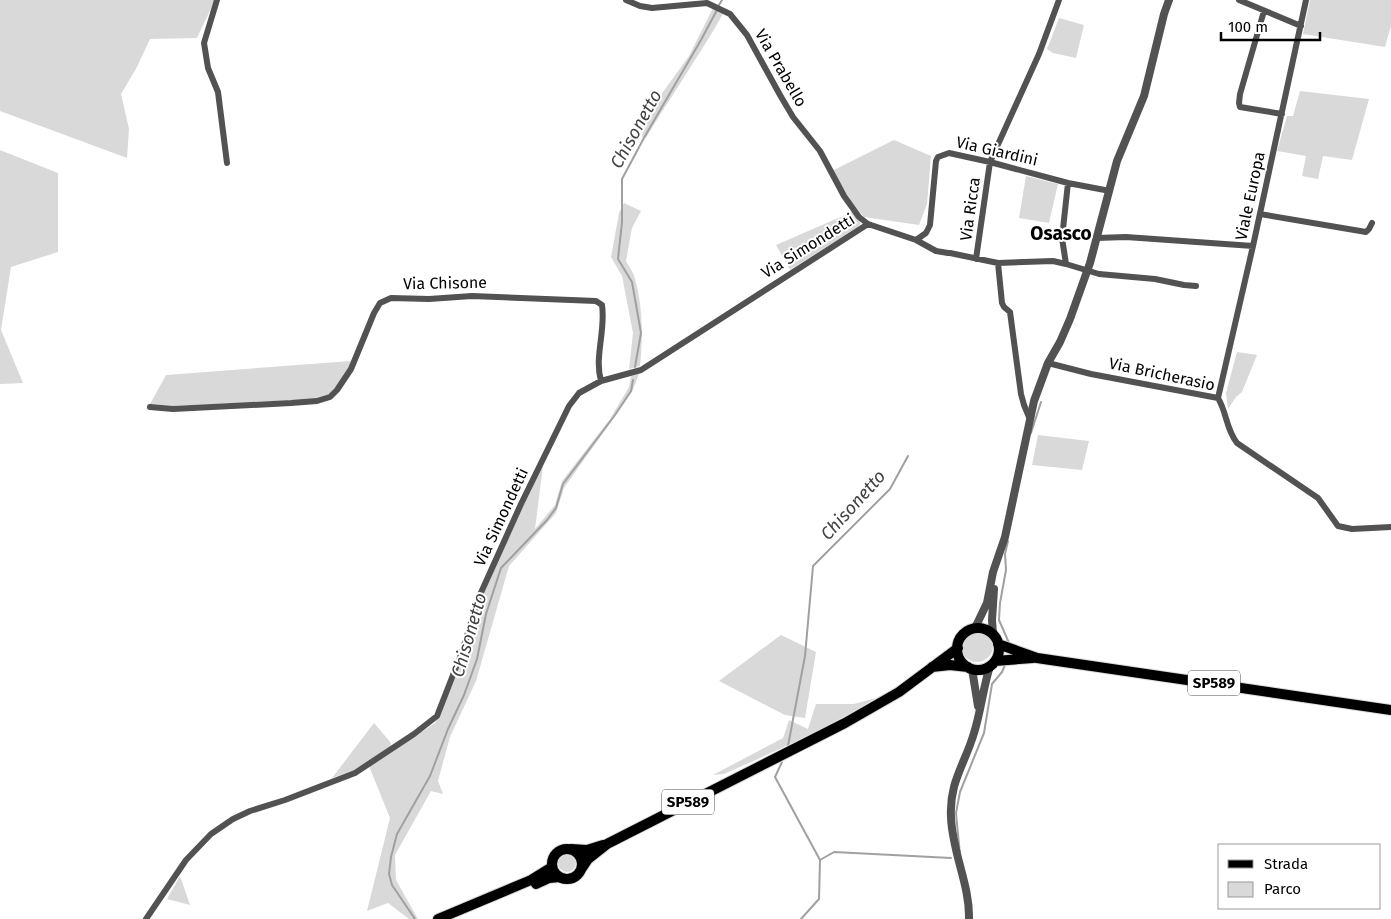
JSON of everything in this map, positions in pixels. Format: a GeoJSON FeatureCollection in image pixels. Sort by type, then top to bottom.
{"type":"FeatureCollection","features":[{"type":"Feature","properties":{"kind":"main road","name":"SP589"},"geometry":{"type":"LineString","coordinates":[[570,848],[587,850],[607,844],[845,723],[899,692],[958,648],[961,637],[970,630],[975,628],[988,630],[996,639],[1036,658]]}},
{"type":"Feature","properties":{"kind":"main road","name":"SP589"},"geometry":{"type":"LineString","coordinates":[[992,664],[999,650],[996,639]]}},
{"type":"Feature","properties":{"kind":"main road"},"geometry":{"type":"LineString","coordinates":[[958,648],[960,659],[970,668]]}},
{"type":"Feature","properties":{"kind":"main road","name":"SP589"},"geometry":{"type":"LineString","coordinates":[[932,667],[950,665],[978,670],[992,664],[1036,658],[1391,710]]}},
{"type":"Feature","properties":{"kind":"main road","name":"SP589"},"geometry":{"type":"LineString","coordinates":[[452,919],[549,878],[574,878],[588,859],[607,844]]}},
{"type":"Feature","properties":{"kind":"main road"},"geometry":{"type":"LineString","coordinates":[[560,878],[556,875],[551,862],[560,850],[570,848],[578,854],[581,858],[582,868]]}},
{"type":"Feature","properties":{"kind":"main road"},"geometry":{"type":"LineString","coordinates":[[438,919],[531,880],[552,867]]}},
{"type":"Feature","properties":{"kind":"street"},"geometry":{"type":"LineString","coordinates":[[217,0],[204,44],[208,68],[218,92],[227,163]]}},
{"type":"Feature","properties":{"kind":"street","name":"Via Prabello"},"geometry":{"type":"LineString","coordinates":[[626,0],[640,6],[652,8],[707,3],[730,14],[747,35],[794,117],[820,151],[844,196],[860,217],[868,224]]}},
{"type":"Feature","properties":{"kind":"street","name":"Via Ricca"},"geometry":{"type":"LineString","coordinates":[[976,260],[990,162],[1039,54],[1059,0]]}},
{"type":"Feature","properties":{"kind":"street","name":"SP589"},"geometry":{"type":"LineString","coordinates":[[996,639],[992,605],[999,558],[1013,502],[1029,417],[1048,362],[1060,342],[1087,271],[1118,161],[1144,96],[1169,0]]}},
{"type":"Feature","properties":{"kind":"street"},"geometry":{"type":"LineString","coordinates":[[1239,0],[1301,26]]}},
{"type":"Feature","properties":{"kind":"street","name":"Viale Europa"},"geometry":{"type":"LineString","coordinates":[[1218,398],[1254,246],[1306,0]]}},
{"type":"Feature","properties":{"kind":"street"},"geometry":{"type":"LineString","coordinates":[[1264,11],[1239,103],[1240,108],[1282,114]]}},
{"type":"Feature","properties":{"kind":"street","name":"Via Giardini"},"geometry":{"type":"LineString","coordinates":[[916,240],[926,233],[930,225],[936,161],[938,157],[949,152],[1068,183],[1110,191]]}},
{"type":"Feature","properties":{"kind":"street"},"geometry":{"type":"LineString","coordinates":[[1066,264],[1062,238],[1068,183]]}},
{"type":"Feature","properties":{"kind":"street"},"geometry":{"type":"LineString","coordinates":[[1260,214],[1366,232],[1372,223]]}},
{"type":"Feature","properties":{"kind":"street"},"geometry":{"type":"LineString","coordinates":[[868,224],[916,240],[936,251],[976,260],[998,263],[1053,261],[1099,274],[1155,279],[1196,286]]}},
{"type":"Feature","properties":{"kind":"street","name":"Via Simondetti"},"geometry":{"type":"LineString","coordinates":[[146,919],[186,860],[211,834],[233,819],[250,811],[285,800],[355,772],[414,734],[437,716],[462,652],[479,597],[569,406],[579,393],[601,381],[641,370],[868,224]]}},
{"type":"Feature","properties":{"kind":"street"},"geometry":{"type":"LineString","coordinates":[[1097,238],[1126,237],[1254,246]]}},
{"type":"Feature","properties":{"kind":"street"},"geometry":{"type":"LineString","coordinates":[[998,263],[1002,303],[1010,312],[1022,394],[1029,417]]}},
{"type":"Feature","properties":{"kind":"street","name":"Via Chisone"},"geometry":{"type":"LineString","coordinates":[[150,407],[291,404],[317,401],[330,397],[345,380],[380,303],[391,298],[490,297],[596,301],[602,306],[604,315],[598,370],[601,381]]}},
{"type":"Feature","properties":{"kind":"street","name":"Via Bricherasio"},"geometry":{"type":"LineString","coordinates":[[1048,362],[1090,374],[1218,398],[1223,406],[1231,435],[1237,443],[1318,498],[1338,526],[1352,529],[1391,527]]}},
{"type":"Feature","properties":{"kind":"street","name":"SP589"},"geometry":{"type":"LineString","coordinates":[[975,628],[987,603],[993,572],[999,558]]}},
{"type":"Feature","properties":{"kind":"street"},"geometry":{"type":"LineString","coordinates":[[969,919],[966,894],[952,837],[950,800],[955,780],[974,735],[984,685],[992,664]]}},
{"type":"Feature","properties":{"kind":"street"},"geometry":{"type":"LineString","coordinates":[[970,668],[979,714]]}},
{"type":"Feature","properties":{"kind":"green space"},"geometry":{"type":"Polygon","coordinates":[[[0,0],[215,0],[197,38],[150,39],[137,67],[121,94],[129,129],[127,158],[0,111],[0,0]]]}},
{"type":"Feature","properties":{"kind":"green space"},"geometry":{"type":"Polygon","coordinates":[[[1310,0],[1391,0],[1391,26],[1385,47],[1303,34],[1310,0]]]}},
{"type":"Feature","properties":{"kind":"green space"},"geometry":{"type":"Polygon","coordinates":[[[713,8],[723,14],[646,138],[642,137],[645,117],[689,56],[713,8]]]}},
{"type":"Feature","properties":{"kind":"green space"},"geometry":{"type":"Polygon","coordinates":[[[1059,18],[1084,25],[1076,58],[1053,53],[1047,49],[1059,18]]]}},
{"type":"Feature","properties":{"kind":"green space"},"geometry":{"type":"Polygon","coordinates":[[[1300,91],[1369,99],[1352,160],[1323,156],[1318,179],[1302,176],[1306,156],[1277,151],[1287,116],[1293,116],[1300,91]]]}},
{"type":"Feature","properties":{"kind":"green space"},"geometry":{"type":"Polygon","coordinates":[[[894,140],[931,156],[927,204],[919,225],[864,217],[845,195],[832,171],[894,140]]]}},
{"type":"Feature","properties":{"kind":"green space"},"geometry":{"type":"Polygon","coordinates":[[[0,150],[58,173],[58,252],[11,267],[1,330],[23,383],[0,384],[0,150]]]}},
{"type":"Feature","properties":{"kind":"green space"},"geometry":{"type":"Polygon","coordinates":[[[1026,176],[1058,184],[1049,223],[1019,218],[1026,176]]]}},
{"type":"Feature","properties":{"kind":"green space"},"geometry":{"type":"Polygon","coordinates":[[[624,203],[641,211],[632,228],[626,261],[633,272],[638,290],[642,322],[640,366],[629,369],[633,333],[622,276],[611,257],[619,213],[624,203]]]}},
{"type":"Feature","properties":{"kind":"green space"},"geometry":{"type":"Polygon","coordinates":[[[852,212],[861,223],[858,227],[790,270],[776,245],[852,212]]]}},
{"type":"Feature","properties":{"kind":"green space"},"geometry":{"type":"Polygon","coordinates":[[[1237,352],[1257,355],[1242,392],[1228,409],[1226,393],[1237,352]]]}},
{"type":"Feature","properties":{"kind":"green space"},"geometry":{"type":"Polygon","coordinates":[[[351,361],[347,373],[329,395],[318,399],[173,406],[150,404],[166,375],[351,361]]]}},
{"type":"Feature","properties":{"kind":"green space"},"geometry":{"type":"Polygon","coordinates":[[[639,374],[632,392],[564,488],[556,513],[509,566],[476,681],[450,737],[438,781],[443,794],[431,791],[395,855],[396,880],[418,919],[409,919],[388,903],[367,911],[390,818],[369,766],[435,723],[458,672],[482,596],[538,473],[543,466],[535,529],[555,505],[562,481],[610,419],[629,387],[631,376],[639,374]]]}},
{"type":"Feature","properties":{"kind":"green space"},"geometry":{"type":"Polygon","coordinates":[[[1038,435],[1089,441],[1082,470],[1032,465],[1038,435]]]}},
{"type":"Feature","properties":{"kind":"green space"},"geometry":{"type":"Polygon","coordinates":[[[977,630],[988,635],[993,646],[988,657],[977,662],[966,657],[961,646],[966,635],[977,630]]]}},
{"type":"Feature","properties":{"kind":"green space"},"geometry":{"type":"Polygon","coordinates":[[[781,635],[816,652],[805,718],[785,715],[719,681],[781,635]]]}},
{"type":"Feature","properties":{"kind":"green space"},"geometry":{"type":"Polygon","coordinates":[[[876,698],[821,729],[782,748],[724,774],[713,775],[783,738],[789,720],[808,729],[816,704],[854,704],[876,698]]]}},
{"type":"Feature","properties":{"kind":"green space"},"geometry":{"type":"Polygon","coordinates":[[[374,723],[391,743],[390,748],[352,771],[332,778],[374,723]]]}},
{"type":"Feature","properties":{"kind":"green space"},"geometry":{"type":"Polygon","coordinates":[[[563,854],[571,854],[576,859],[574,870],[563,872],[558,867],[558,859],[563,854]]]}},
{"type":"Feature","properties":{"kind":"green space"},"geometry":{"type":"Polygon","coordinates":[[[180,876],[190,905],[167,899],[180,876]]]}},
{"type":"Feature","properties":{"kind":"waterway","name":"Chisonetto"},"geometry":{"type":"LineString","coordinates":[[719,5],[722,0]]}},
{"type":"Feature","properties":{"kind":"waterway","name":"Chisonetto"},"geometry":{"type":"LineString","coordinates":[[635,367],[641,333],[632,282],[618,259],[622,222],[622,179],[717,10]]}},
{"type":"Feature","properties":{"kind":"waterway","name":"Chisonetto"},"geometry":{"type":"LineString","coordinates":[[415,919],[392,885],[389,874],[391,857],[397,834],[430,776],[448,729],[464,695],[477,659],[486,614],[501,568],[556,508],[563,484],[615,415],[631,391],[633,380]]}},
{"type":"Feature","properties":{"kind":"waterway"},"geometry":{"type":"LineString","coordinates":[[1031,433],[1041,402]]}},
{"type":"Feature","properties":{"kind":"waterway","name":"Chisonetto"},"geometry":{"type":"LineString","coordinates":[[788,746],[805,656],[813,566],[890,489],[908,456]]}},
{"type":"Feature","properties":{"kind":"waterway"},"geometry":{"type":"LineString","coordinates":[[1008,541],[1005,554],[1006,570],[999,620],[1009,643]]}},
{"type":"Feature","properties":{"kind":"waterway"},"geometry":{"type":"LineString","coordinates":[[960,855],[956,813],[960,792],[984,733],[992,684],[1005,665]]}},
{"type":"Feature","properties":{"kind":"waterway","name":"Chisonetto"},"geometry":{"type":"LineString","coordinates":[[782,762],[775,777],[820,860],[819,899],[801,919]]}},
{"type":"Feature","properties":{"kind":"waterway"},"geometry":{"type":"LineString","coordinates":[[820,860],[834,852],[951,858]]}},
{"type":"Feature","properties":{"kind":"district","name":"Osasco"},"geometry":{"type":"Point","coordinates":[1061,233]}}]}
